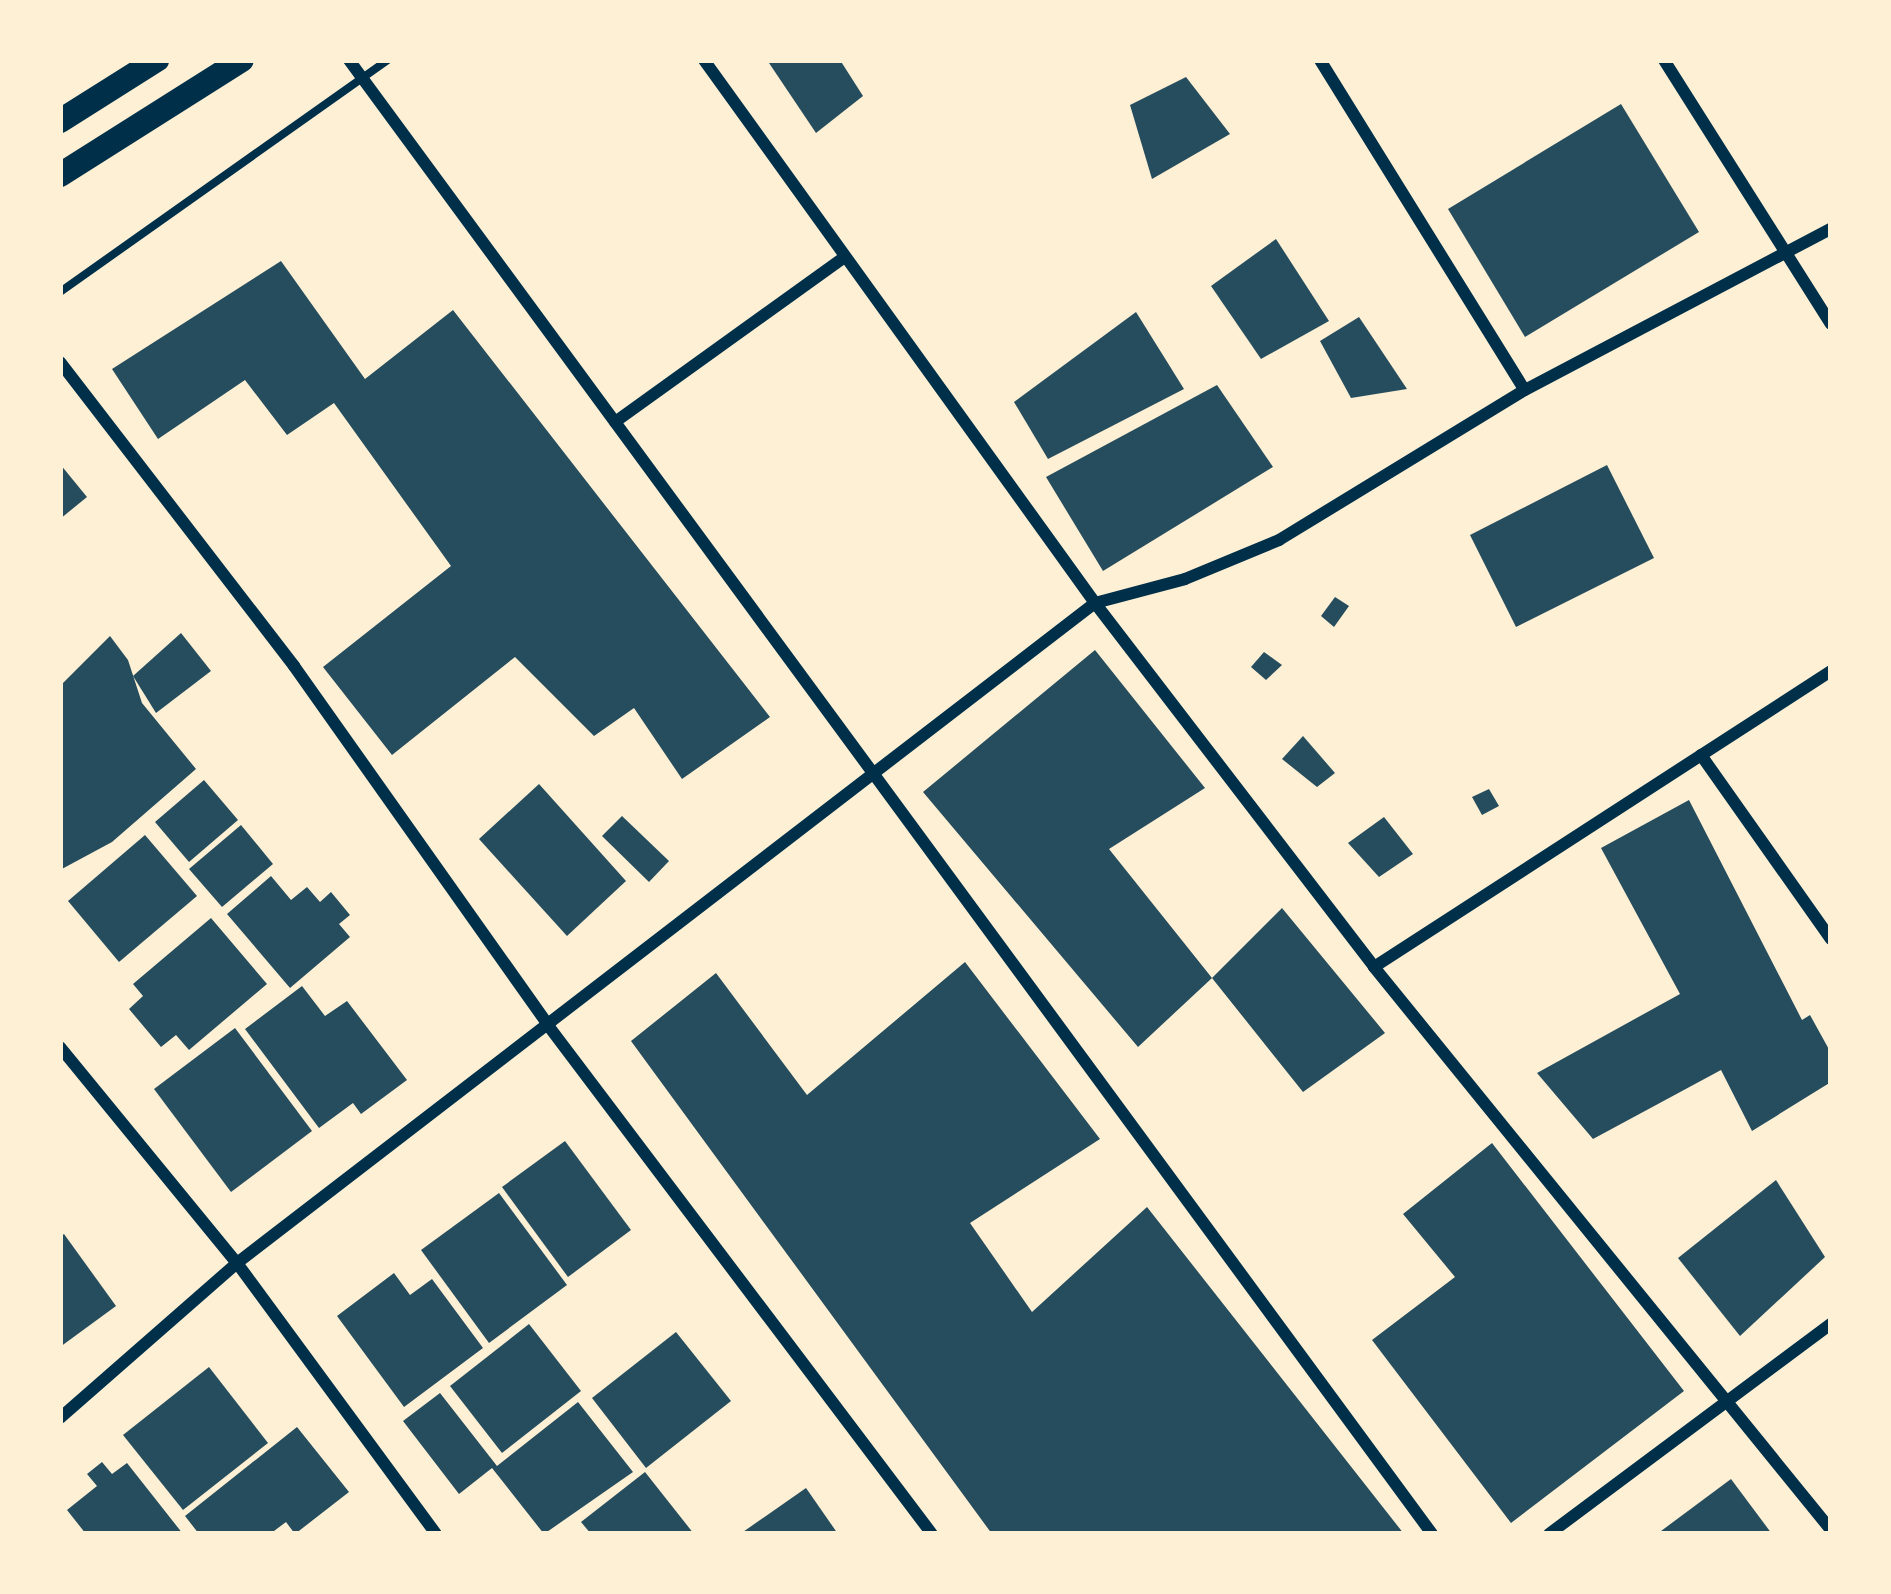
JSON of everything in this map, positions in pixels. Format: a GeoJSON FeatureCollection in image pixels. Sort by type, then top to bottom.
{"type":"FeatureCollection","features":[{"type":"Feature","properties":{"kind":"highway"},"geometry":{"type":"LineString","coordinates":[[60,121],[157,60]]}},
{"type":"Feature","properties":{"kind":"highway"},"geometry":{"type":"LineString","coordinates":[[60,175],[242,60]]}},
{"type":"Feature","properties":{"kind":"street"},"geometry":{"type":"LineString","coordinates":[[349,60],[1432,1534]]}},
{"type":"Feature","properties":{"kind":"street"},"geometry":{"type":"LineString","coordinates":[[704,60],[1095,603],[1373,967],[1728,1396],[1831,1530]]}},
{"type":"Feature","properties":{"kind":"street"},"geometry":{"type":"LineString","coordinates":[[1320,60],[1526,390]]}},
{"type":"Feature","properties":{"kind":"street"},"geometry":{"type":"LineString","coordinates":[[1664,60],[1831,324]]}},
{"type":"Feature","properties":{"kind":"street"},"geometry":{"type":"LineString","coordinates":[[60,1418],[237,1263],[550,1028],[1095,603],[1185,579],[1279,540],[1526,390],[1831,229]]}},
{"type":"Feature","properties":{"kind":"street"},"geometry":{"type":"LineString","coordinates":[[615,422],[845,257]]}},
{"type":"Feature","properties":{"kind":"street"},"geometry":{"type":"LineString","coordinates":[[60,362],[294,666],[550,1028],[932,1534]]}},
{"type":"Feature","properties":{"kind":"street"},"geometry":{"type":"LineString","coordinates":[[1373,967],[1831,671]]}},
{"type":"Feature","properties":{"kind":"street"},"geometry":{"type":"LineString","coordinates":[[1701,755],[1831,939]]}},
{"type":"Feature","properties":{"kind":"street"},"geometry":{"type":"LineString","coordinates":[[60,1047],[237,1263],[436,1534]]}},
{"type":"Feature","properties":{"kind":"street"},"geometry":{"type":"LineString","coordinates":[[1549,1534],[1728,1396],[1831,1324]]}},
{"type":"Feature","properties":{"kind":"lane"},"geometry":{"type":"LineString","coordinates":[[60,292],[388,60]]}},
{"type":"Feature","properties":{"kind":"building"},"geometry":{"type":"Polygon","coordinates":[[[767,60],[840,60],[863,96],[816,133],[767,60]]]}},
{"type":"Feature","properties":{"kind":"building"},"geometry":{"type":"Polygon","coordinates":[[[1186,77],[1230,134],[1152,179],[1130,105],[1186,77]]]}},
{"type":"Feature","properties":{"kind":"building"},"geometry":{"type":"Polygon","coordinates":[[[1621,104],[1699,232],[1525,337],[1448,209],[1621,104]]]}},
{"type":"Feature","properties":{"kind":"building"},"geometry":{"type":"Polygon","coordinates":[[[1276,239],[1329,321],[1261,359],[1211,286],[1276,239]]]}},
{"type":"Feature","properties":{"kind":"building"},"geometry":{"type":"Polygon","coordinates":[[[281,261],[365,379],[453,310],[770,717],[682,779],[634,708],[594,736],[515,657],[392,755],[323,667],[451,566],[334,403],[287,435],[245,380],[158,439],[112,369],[281,261]]]}},
{"type":"Feature","properties":{"kind":"building"},"geometry":{"type":"Polygon","coordinates":[[[1136,312],[1184,389],[1048,459],[1014,402],[1136,312]]]}},
{"type":"Feature","properties":{"kind":"building"},"geometry":{"type":"Polygon","coordinates":[[[1359,317],[1407,389],[1351,398],[1320,341],[1359,317]]]}},
{"type":"Feature","properties":{"kind":"building"},"geometry":{"type":"Polygon","coordinates":[[[1217,385],[1273,467],[1103,571],[1046,477],[1217,385]]]}},
{"type":"Feature","properties":{"kind":"building"},"geometry":{"type":"Polygon","coordinates":[[[60,464],[87,497],[60,519],[60,464]]]}},
{"type":"Feature","properties":{"kind":"building"},"geometry":{"type":"Polygon","coordinates":[[[1607,465],[1654,558],[1516,627],[1470,535],[1607,465]]]}},
{"type":"Feature","properties":{"kind":"building"},"geometry":{"type":"Polygon","coordinates":[[[1335,597],[1349,606],[1334,627],[1321,616],[1335,597]]]}},
{"type":"Feature","properties":{"kind":"building"},"geometry":{"type":"Polygon","coordinates":[[[181,633],[211,671],[156,713],[133,676],[181,633]]]}},
{"type":"Feature","properties":{"kind":"building"},"geometry":{"type":"Polygon","coordinates":[[[110,636],[128,660],[142,703],[196,769],[112,842],[60,870],[60,686],[110,636]]]}},
{"type":"Feature","properties":{"kind":"building"},"geometry":{"type":"Polygon","coordinates":[[[1095,650],[1205,788],[1109,849],[1212,978],[1138,1047],[923,792],[1095,650]]]}},
{"type":"Feature","properties":{"kind":"building"},"geometry":{"type":"Polygon","coordinates":[[[1264,652],[1282,665],[1266,680],[1251,667],[1264,652]]]}},
{"type":"Feature","properties":{"kind":"building"},"geometry":{"type":"Polygon","coordinates":[[[1303,736],[1335,773],[1317,787],[1282,759],[1303,736]]]}},
{"type":"Feature","properties":{"kind":"building"},"geometry":{"type":"Polygon","coordinates":[[[204,780],[238,820],[189,862],[155,822],[204,780]]]}},
{"type":"Feature","properties":{"kind":"building"},"geometry":{"type":"Polygon","coordinates":[[[539,784],[626,881],[567,936],[479,839],[539,784]]]}},
{"type":"Feature","properties":{"kind":"building"},"geometry":{"type":"Polygon","coordinates":[[[1489,789],[1499,806],[1482,815],[1472,797],[1489,789]]]}},
{"type":"Feature","properties":{"kind":"building"},"geometry":{"type":"Polygon","coordinates":[[[1689,800],[1802,1020],[1810,1015],[1831,1053],[1831,1082],[1752,1131],[1721,1070],[1593,1139],[1537,1073],[1680,994],[1601,848],[1689,800]]]}},
{"type":"Feature","properties":{"kind":"building"},"geometry":{"type":"Polygon","coordinates":[[[622,816],[669,861],[649,882],[602,836],[622,816]]]}},
{"type":"Feature","properties":{"kind":"building"},"geometry":{"type":"Polygon","coordinates":[[[1384,817],[1413,854],[1379,877],[1348,843],[1384,817]]]}},
{"type":"Feature","properties":{"kind":"building"},"geometry":{"type":"Polygon","coordinates":[[[241,825],[273,864],[222,907],[189,869],[241,825]]]}},
{"type":"Feature","properties":{"kind":"building"},"geometry":{"type":"Polygon","coordinates":[[[145,835],[197,896],[119,962],[68,901],[145,835]]]}},
{"type":"Feature","properties":{"kind":"building"},"geometry":{"type":"Polygon","coordinates":[[[271,876],[291,900],[307,887],[320,902],[331,892],[350,915],[339,924],[350,937],[290,988],[227,914],[271,876]]]}},
{"type":"Feature","properties":{"kind":"building"},"geometry":{"type":"Polygon","coordinates":[[[1282,908],[1385,1033],[1303,1092],[1212,978],[1282,908]]]}},
{"type":"Feature","properties":{"kind":"building"},"geometry":{"type":"Polygon","coordinates":[[[211,918],[267,984],[189,1050],[176,1035],[161,1047],[129,1009],[143,996],[133,984],[211,918]]]}},
{"type":"Feature","properties":{"kind":"building"},"geometry":{"type":"Polygon","coordinates":[[[965,962],[1100,1139],[970,1223],[1032,1312],[1147,1207],[1404,1534],[992,1534],[631,1041],[716,973],[807,1095],[965,962]]]}},
{"type":"Feature","properties":{"kind":"building"},"geometry":{"type":"Polygon","coordinates":[[[302,986],[325,1016],[347,1001],[407,1080],[361,1114],[353,1103],[319,1128],[245,1029],[302,986]]]}},
{"type":"Feature","properties":{"kind":"building"},"geometry":{"type":"Polygon","coordinates":[[[235,1028],[312,1131],[231,1192],[154,1089],[235,1028]]]}},
{"type":"Feature","properties":{"kind":"building"},"geometry":{"type":"Polygon","coordinates":[[[565,1141],[631,1230],[568,1277],[502,1187],[565,1141]]]}},
{"type":"Feature","properties":{"kind":"building"},"geometry":{"type":"Polygon","coordinates":[[[1492,1143],[1684,1391],[1511,1523],[1372,1340],[1455,1277],[1403,1214],[1492,1143]]]}},
{"type":"Feature","properties":{"kind":"building"},"geometry":{"type":"Polygon","coordinates":[[[1776,1180],[1825,1257],[1740,1336],[1678,1258],[1776,1180]]]}},
{"type":"Feature","properties":{"kind":"building"},"geometry":{"type":"Polygon","coordinates":[[[499,1193],[567,1285],[489,1343],[421,1250],[499,1193]]]}},
{"type":"Feature","properties":{"kind":"building"},"geometry":{"type":"Polygon","coordinates":[[[64,1234],[116,1306],[60,1347],[60,1237],[64,1234]]]}},
{"type":"Feature","properties":{"kind":"building"},"geometry":{"type":"Polygon","coordinates":[[[394,1273],[410,1295],[432,1279],[483,1348],[404,1407],[337,1316],[394,1273]]]}},
{"type":"Feature","properties":{"kind":"building"},"geometry":{"type":"Polygon","coordinates":[[[529,1324],[581,1391],[502,1453],[450,1386],[529,1324]]]}},
{"type":"Feature","properties":{"kind":"building"},"geometry":{"type":"Polygon","coordinates":[[[676,1332],[731,1401],[646,1468],[592,1398],[676,1332]]]}},
{"type":"Feature","properties":{"kind":"building"},"geometry":{"type":"Polygon","coordinates":[[[209,1367],[268,1443],[183,1510],[123,1435],[209,1367]]]}},
{"type":"Feature","properties":{"kind":"building"},"geometry":{"type":"Polygon","coordinates":[[[440,1393],[497,1466],[578,1402],[633,1472],[544,1534],[492,1468],[459,1494],[403,1421],[440,1393]]]}},
{"type":"Feature","properties":{"kind":"building"},"geometry":{"type":"Polygon","coordinates":[[[297,1427],[349,1492],[295,1534],[286,1522],[270,1534],[199,1534],[185,1516],[297,1427]]]}},
{"type":"Feature","properties":{"kind":"building"},"geometry":{"type":"Polygon","coordinates":[[[102,1462],[112,1474],[127,1463],[183,1534],[86,1534],[67,1510],[97,1486],[87,1474],[102,1462]]]}},
{"type":"Feature","properties":{"kind":"building"},"geometry":{"type":"Polygon","coordinates":[[[645,1472],[694,1534],[591,1534],[581,1522],[645,1472]]]}},
{"type":"Feature","properties":{"kind":"building"},"geometry":{"type":"Polygon","coordinates":[[[1731,1479],[1772,1534],[1657,1534],[1731,1479]]]}},
{"type":"Feature","properties":{"kind":"building"},"geometry":{"type":"Polygon","coordinates":[[[806,1488],[838,1534],[740,1534],[806,1488]]]}}]}
